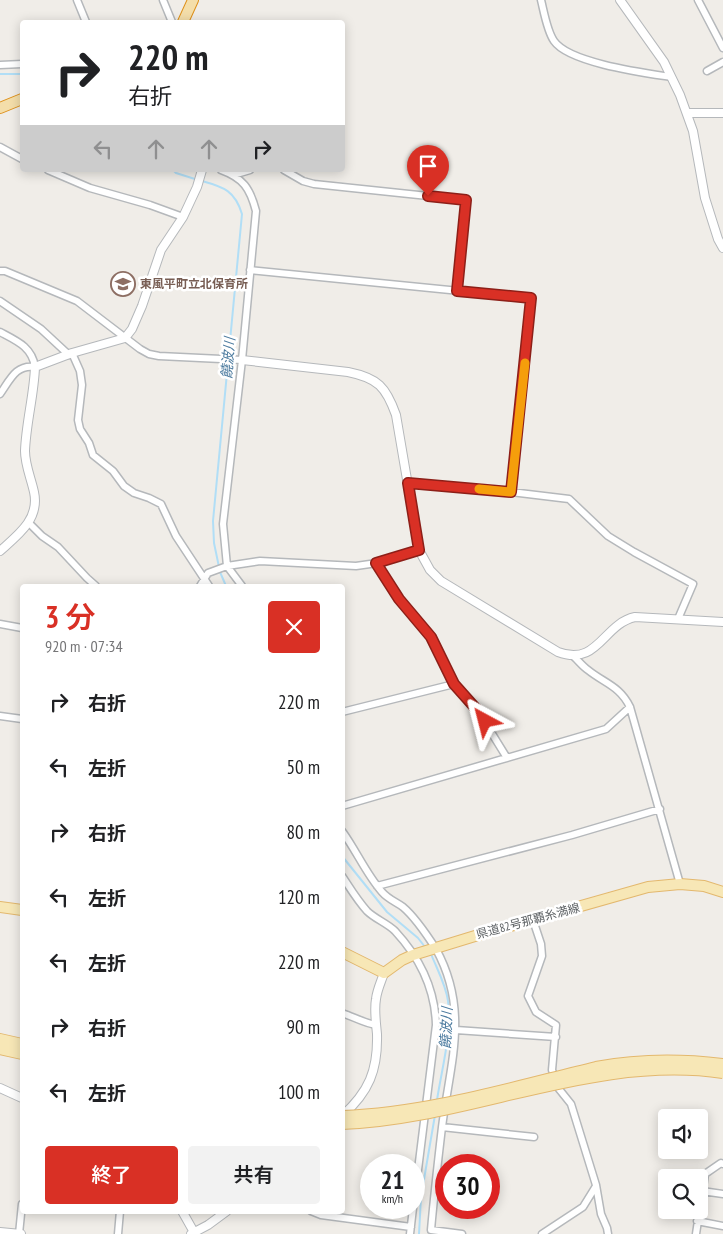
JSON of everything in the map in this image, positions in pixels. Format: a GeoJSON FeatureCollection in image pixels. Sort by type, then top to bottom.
{"type":"FeatureCollection","features":[{"type":"Feature","properties":{"kind":"highway"},"geometry":{"type":"LineString","coordinates":[[184,20],[194,0]]}},
{"type":"Feature","properties":{"kind":"highway"},"geometry":{"type":"LineString","coordinates":[[0,108],[20,100]]}},
{"type":"Feature","properties":{"kind":"main road","name":"県道82号那覇糸満線"},"geometry":{"type":"LineString","coordinates":[[384,973],[402,960],[416,954],[648,887],[680,884],[704,886],[723,892]]}},
{"type":"Feature","properties":{"kind":"main road"},"geometry":{"type":"LineString","coordinates":[[0,907],[20,910]]}},
{"type":"Feature","properties":{"kind":"main road"},"geometry":{"type":"LineString","coordinates":[[345,954],[384,973]]}},
{"type":"Feature","properties":{"kind":"main road"},"geometry":{"type":"LineString","coordinates":[[0,1047],[20,1044]]}},
{"type":"Feature","properties":{"kind":"main road"},"geometry":{"type":"LineString","coordinates":[[0,1047],[20,1053]]}},
{"type":"Feature","properties":{"kind":"main road"},"geometry":{"type":"LineString","coordinates":[[345,1116],[418,1108],[609,1065],[659,1060],[723,1064]]}},
{"type":"Feature","properties":{"kind":"main road"},"geometry":{"type":"LineString","coordinates":[[345,1124],[385,1121],[421,1115],[571,1081],[623,1072],[678,1069],[723,1073]]}},
{"type":"Feature","properties":{"kind":"street"},"geometry":{"type":"LineString","coordinates":[[77,0],[85,20]]}},
{"type":"Feature","properties":{"kind":"street"},"geometry":{"type":"LineString","coordinates":[[164,0],[171,20]]}},
{"type":"Feature","properties":{"kind":"street"},"geometry":{"type":"LineString","coordinates":[[542,0],[552,36],[561,49],[591,61],[672,77]]}},
{"type":"Feature","properties":{"kind":"street"},"geometry":{"type":"LineString","coordinates":[[620,0],[660,56],[672,77],[687,113],[694,131],[705,198],[718,239],[723,248]]}},
{"type":"Feature","properties":{"kind":"street"},"geometry":{"type":"LineString","coordinates":[[698,0],[723,48]]}},
{"type":"Feature","properties":{"kind":"street"},"geometry":{"type":"LineString","coordinates":[[707,71],[723,62]]}},
{"type":"Feature","properties":{"kind":"street"},"geometry":{"type":"LineString","coordinates":[[0,65],[20,64]]}},
{"type":"Feature","properties":{"kind":"street"},"geometry":{"type":"LineString","coordinates":[[687,113],[723,113]]}},
{"type":"Feature","properties":{"kind":"street"},"geometry":{"type":"LineString","coordinates":[[0,147],[20,158]]}},
{"type":"Feature","properties":{"kind":"street"},"geometry":{"type":"LineString","coordinates":[[53,172],[90,188],[150,205],[183,217]]}},
{"type":"Feature","properties":{"kind":"street"},"geometry":{"type":"LineString","coordinates":[[0,394],[21,368],[26,366],[35,367],[70,354],[125,338],[132,329],[142,306],[161,250],[183,217],[202,172]]}},
{"type":"Feature","properties":{"kind":"street"},"geometry":{"type":"LineString","coordinates":[[226,172],[243,183],[252,195],[256,210],[223,524],[225,566],[240,584]]}},
{"type":"Feature","properties":{"kind":"street"},"geometry":{"type":"LineString","coordinates":[[233,175],[243,172]]}},
{"type":"Feature","properties":{"kind":"street"},"geometry":{"type":"LineString","coordinates":[[287,172],[303,181],[314,184],[466,200],[457,291]]}},
{"type":"Feature","properties":{"kind":"street"},"geometry":{"type":"LineString","coordinates":[[0,271],[5,270],[77,301],[149,354],[216,360],[240,360],[348,372],[362,374],[374,380],[386,393],[396,415],[419,550],[430,570],[441,581],[558,652],[573,656],[592,651],[626,619],[642,617],[723,622]]}},
{"type":"Feature","properties":{"kind":"street"},"geometry":{"type":"LineString","coordinates":[[250,270],[531,298],[511,492]]}},
{"type":"Feature","properties":{"kind":"street"},"geometry":{"type":"LineString","coordinates":[[0,301],[41,329],[70,354],[80,371],[82,385],[78,420],[80,429],[89,443],[93,455],[98,461],[113,471],[124,486],[134,493],[161,504],[176,536],[206,576],[208,584]]}},
{"type":"Feature","properties":{"kind":"street"},"geometry":{"type":"LineString","coordinates":[[0,332],[28,348],[34,358],[35,367],[25,451],[34,494],[33,510],[29,524],[0,551]]}},
{"type":"Feature","properties":{"kind":"street"},"geometry":{"type":"LineString","coordinates":[[408,483],[569,499],[608,536],[693,584],[678,619]]}},
{"type":"Feature","properties":{"kind":"street"},"geometry":{"type":"LineString","coordinates":[[29,524],[58,547],[94,584]]}},
{"type":"Feature","properties":{"kind":"street"},"geometry":{"type":"LineString","coordinates":[[201,584],[206,576],[225,566],[260,561],[356,566],[376,563],[419,550]]}},
{"type":"Feature","properties":{"kind":"street"},"geometry":{"type":"LineString","coordinates":[[376,563],[399,599],[431,637],[454,684],[478,711],[508,758]]}},
{"type":"Feature","properties":{"kind":"street"},"geometry":{"type":"LineString","coordinates":[[0,624],[20,628]]}},
{"type":"Feature","properties":{"kind":"street"},"geometry":{"type":"LineString","coordinates":[[573,656],[588,671],[618,690],[626,698],[660,809],[680,884]]}},
{"type":"Feature","properties":{"kind":"street"},"geometry":{"type":"LineString","coordinates":[[345,711],[454,684]]}},
{"type":"Feature","properties":{"kind":"street"},"geometry":{"type":"LineString","coordinates":[[345,805],[606,729],[630,707]]}},
{"type":"Feature","properties":{"kind":"street"},"geometry":{"type":"LineString","coordinates":[[0,716],[20,719]]}},
{"type":"Feature","properties":{"kind":"street"},"geometry":{"type":"LineString","coordinates":[[377,886],[572,835],[660,809]]}},
{"type":"Feature","properties":{"kind":"street"},"geometry":{"type":"LineString","coordinates":[[345,836],[386,897],[402,906],[412,916],[433,949],[451,984],[456,1030],[442,1127],[431,1232],[462,1234]]}},
{"type":"Feature","properties":{"kind":"street"},"geometry":{"type":"LineString","coordinates":[[345,881],[369,913],[394,931],[416,954],[430,987],[435,1007],[436,1025],[420,1154]]}},
{"type":"Feature","properties":{"kind":"street"},"geometry":{"type":"LineString","coordinates":[[532,920],[541,944],[542,956],[528,996],[536,1012],[556,1025],[552,1070],[559,1089],[571,1104],[596,1185],[601,1214],[608,1234]]}},
{"type":"Feature","properties":{"kind":"street"},"geometry":{"type":"LineString","coordinates":[[345,1113],[355,1105],[366,1090],[374,1070],[377,1047],[375,1002],[384,973]]}},
{"type":"Feature","properties":{"kind":"street"},"geometry":{"type":"LineString","coordinates":[[345,1014],[366,1024],[376,1025]]}},
{"type":"Feature","properties":{"kind":"street"},"geometry":{"type":"LineString","coordinates":[[456,1030],[556,1037]]}},
{"type":"Feature","properties":{"kind":"street"},"geometry":{"type":"LineString","coordinates":[[0,1088],[20,1097]]}},
{"type":"Feature","properties":{"kind":"street"},"geometry":{"type":"LineString","coordinates":[[442,1127],[534,1137]]}},
{"type":"Feature","properties":{"kind":"street"},"geometry":{"type":"LineString","coordinates":[[708,1172],[721,1163],[723,1164]]}},
{"type":"Feature","properties":{"kind":"street"},"geometry":{"type":"LineString","coordinates":[[542,1234],[583,1207],[596,1185]]}},
{"type":"Feature","properties":{"kind":"street"},"geometry":{"type":"LineString","coordinates":[[708,1193],[723,1194]]}},
{"type":"Feature","properties":{"kind":"street"},"geometry":{"type":"LineString","coordinates":[[0,1232],[17,1234],[20,1214]]}},
{"type":"Feature","properties":{"kind":"street"},"geometry":{"type":"LineString","coordinates":[[118,1234],[120,1214]]}},
{"type":"Feature","properties":{"kind":"street"},"geometry":{"type":"LineString","coordinates":[[183,1214],[193,1234],[223,1214]]}},
{"type":"Feature","properties":{"kind":"street"},"geometry":{"type":"LineString","coordinates":[[318,1214],[410,1230]]}},
{"type":"Feature","properties":{"kind":"street"},"geometry":{"type":"LineString","coordinates":[[696,1234],[697,1221],[723,1226]]}},
{"type":"Feature","properties":{"kind":"waterway","name":"饒波川"},"geometry":{"type":"LineString","coordinates":[[0,74],[20,74]]}},
{"type":"Feature","properties":{"kind":"waterway","name":"饒波川"},"geometry":{"type":"LineString","coordinates":[[175,172],[198,180]]}},
{"type":"Feature","properties":{"kind":"waterway","name":"饒波川"},"geometry":{"type":"LineString","coordinates":[[202,181],[217,185],[228,191],[236,200],[242,214],[213,521],[214,543],[219,567]]}},
{"type":"Feature","properties":{"kind":"waterway","name":"饒波川"},"geometry":{"type":"LineString","coordinates":[[220,572],[225,584]]}},
{"type":"Feature","properties":{"kind":"waterway","name":"饒波川"},"geometry":{"type":"LineString","coordinates":[[345,860],[387,912],[418,938],[425,947]]}},
{"type":"Feature","properties":{"kind":"waterway","name":"饒波川"},"geometry":{"type":"LineString","coordinates":[[431,954],[445,989],[449,1013],[448,1038],[437,1100]]}},
{"type":"Feature","properties":{"kind":"waterway","name":"饒波川"},"geometry":{"type":"LineString","coordinates":[[419,1234],[421,1197],[435,1115]]}},
{"type":"Feature","properties":{"kind":"slow traffic"},"geometry":{"type":"LineString","coordinates":[[479,489],[511,492],[525,363]]}},
{"type":"Feature","properties":{"kind":"place","name":"東風平町立北保育所"},"geometry":{"type":"Point","coordinates":[123,284]}},
{"type":"Feature","properties":{"kind":"route"},"geometry":{"type":"LineString","coordinates":[[428,196],[466,200],[457,291],[531,298],[511,492],[408,483],[419,550],[376,563],[399,599],[431,637],[443,665],[454,684],[485,721]]}}]}
